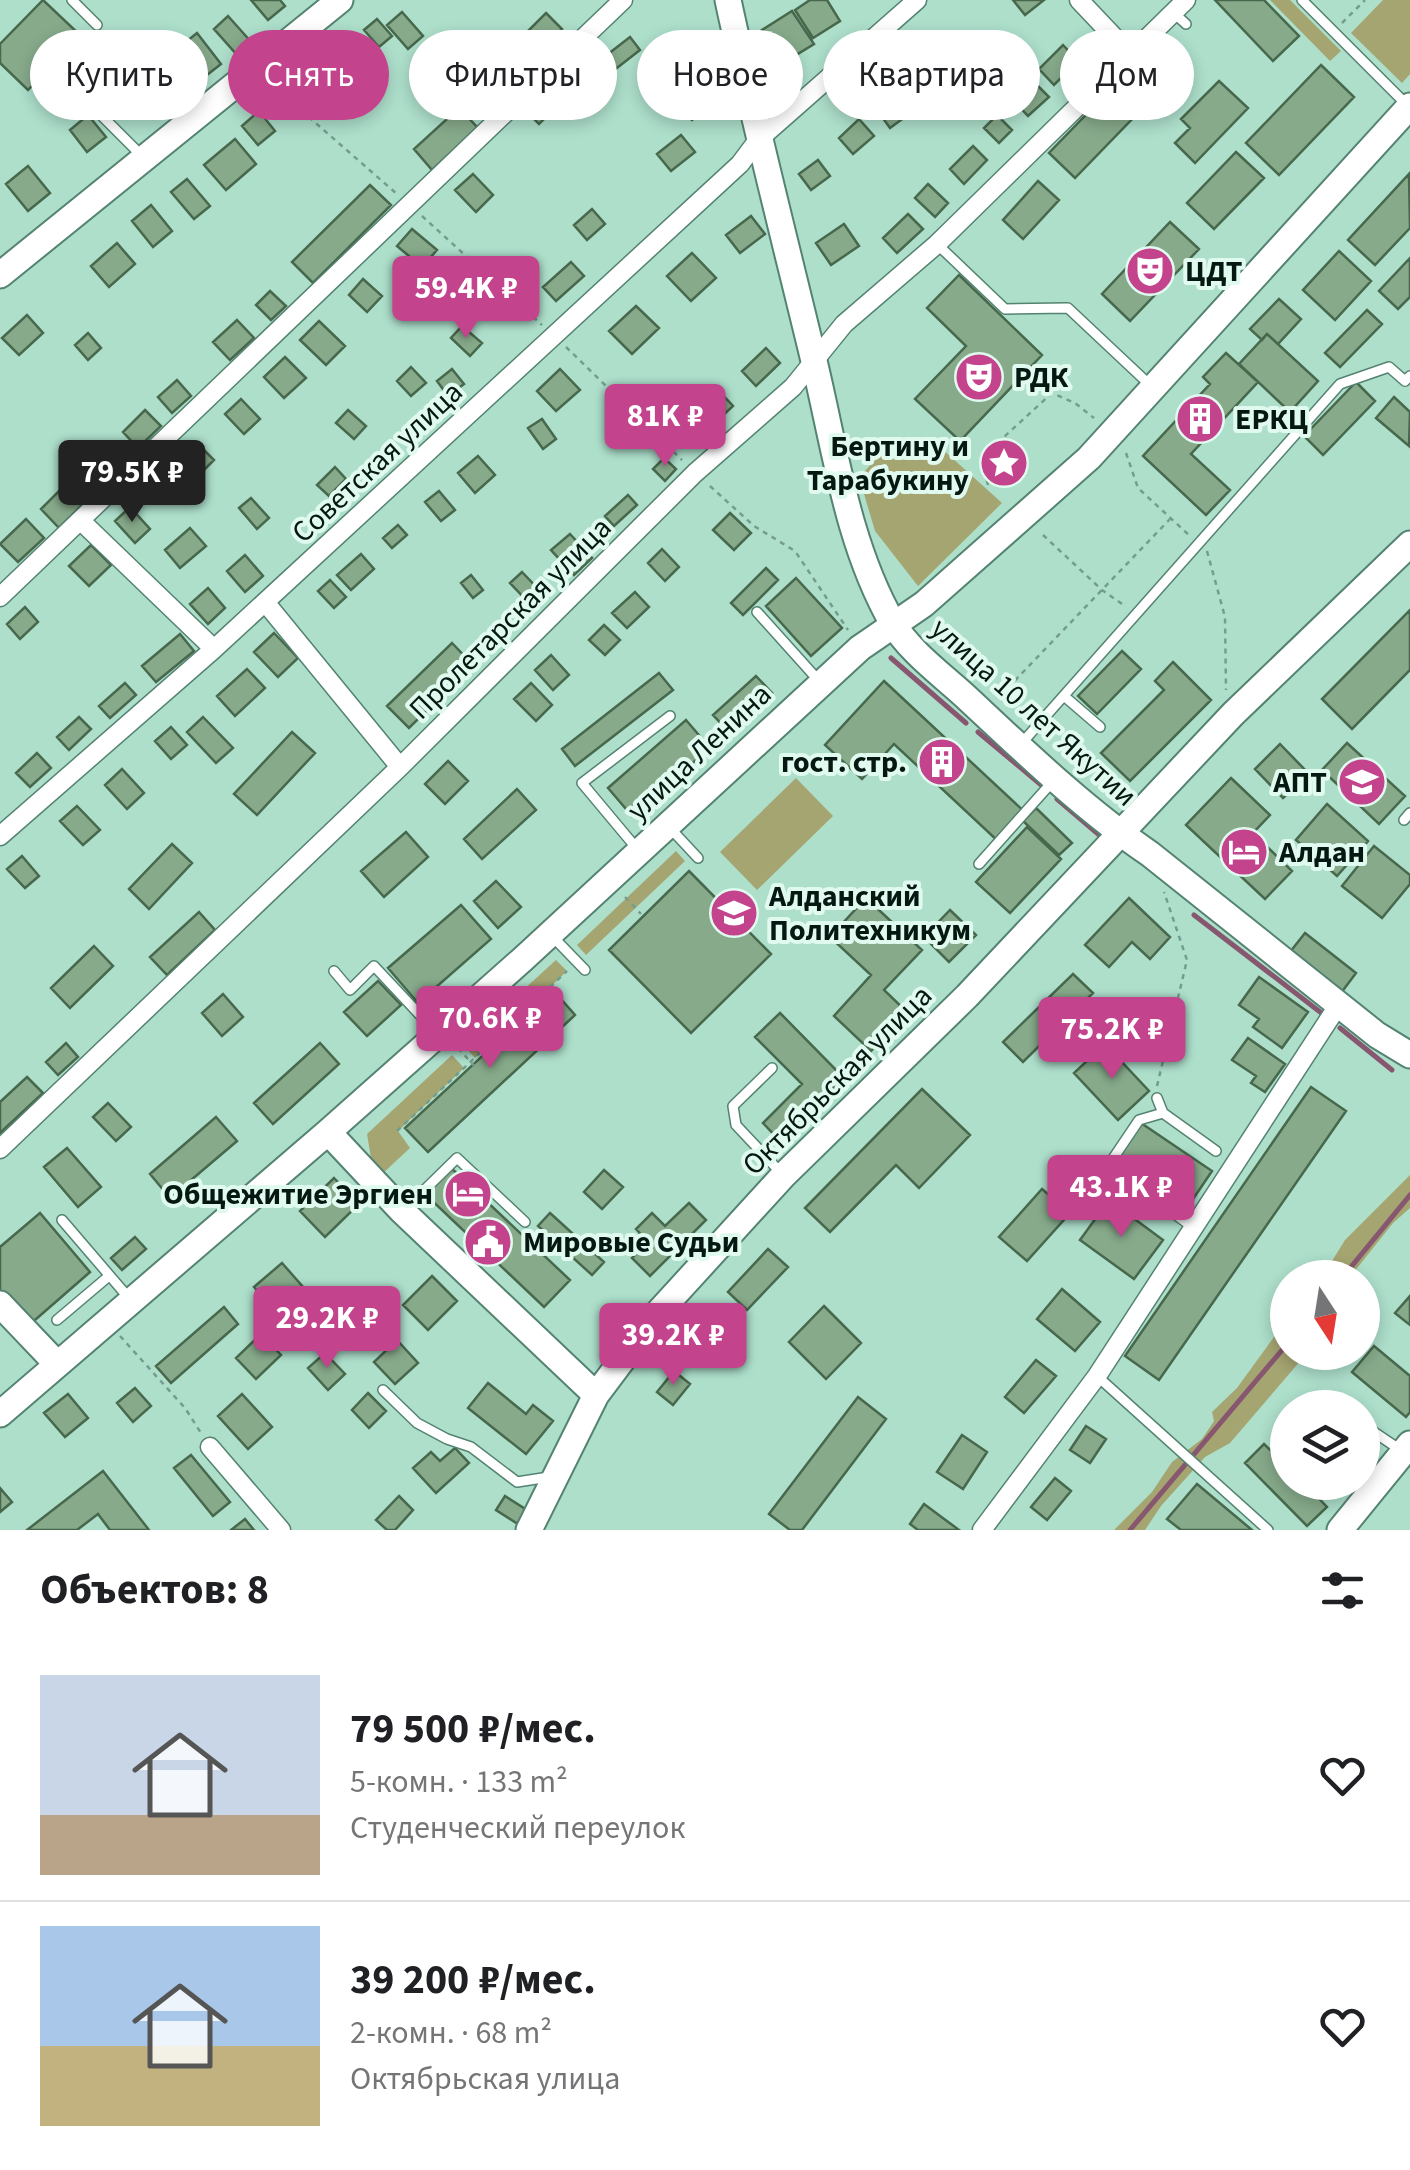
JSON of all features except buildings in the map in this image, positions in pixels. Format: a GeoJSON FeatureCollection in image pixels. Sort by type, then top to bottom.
{"type":"FeatureCollection","features":[{"type":"Feature","properties":{"kind":"main road"},"geometry":{"type":"LineString","coordinates":[[303,30],[340,0]]}},
{"type":"Feature","properties":{"kind":"main road","name":"улица 10 лет Якутии"},"geometry":{"type":"LineString","coordinates":[[728,0],[847,504],[871,578],[893,624],[914,649],[1119,833],[1377,1035],[1410,1055]]}},
{"type":"Feature","properties":{"kind":"main road"},"geometry":{"type":"LineString","coordinates":[[0,275],[228,91]]}},
{"type":"Feature","properties":{"kind":"main road","name":"улица Ленина"},"geometry":{"type":"LineString","coordinates":[[0,1414],[328,1132],[860,648],[952,580],[1089,458],[1119,443],[1153,388],[1409,107]]}},
{"type":"Feature","properties":{"kind":"main road","name":"Октябрьская улица"},"geometry":{"type":"LineString","coordinates":[[530,1530],[596,1395],[656,1315],[783,1176],[967,996],[1233,714],[1410,544]]}},
{"type":"Feature","properties":{"kind":"main road"},"geometry":{"type":"LineString","coordinates":[[328,1132],[402,1211],[596,1395]]}},
{"type":"Feature","properties":{"kind":"main road"},"geometry":{"type":"LineString","coordinates":[[0,1304],[58,1364]]}},
{"type":"Feature","properties":{"kind":"main road"},"geometry":{"type":"LineString","coordinates":[[1340,1530],[1408,1452]]}},
{"type":"Feature","properties":{"kind":"street"},"geometry":{"type":"LineString","coordinates":[[0,597],[623,0]]}},
{"type":"Feature","properties":{"kind":"street","name":"Советская улица"},"geometry":{"type":"LineString","coordinates":[[0,836],[214,649],[740,164],[758,140],[917,0]]}},
{"type":"Feature","properties":{"kind":"street"},"geometry":{"type":"LineString","coordinates":[[1079,0],[1107,30]]}},
{"type":"Feature","properties":{"kind":"street","name":"Пролетарская улица"},"geometry":{"type":"LineString","coordinates":[[1162,30],[1182,12]]}},
{"type":"Feature","properties":{"kind":"street","name":"Пролетарская улица"},"geometry":{"type":"LineString","coordinates":[[0,1149],[400,766],[695,472],[793,387],[844,324],[937,244],[1066,120]]}},
{"type":"Feature","properties":{"kind":"street"},"geometry":{"type":"LineString","coordinates":[[81,521],[214,649]]}},
{"type":"Feature","properties":{"kind":"street"},"geometry":{"type":"LineString","coordinates":[[265,602],[400,766]]}},
{"type":"Feature","properties":{"kind":"street"},"geometry":{"type":"LineString","coordinates":[[982,1530],[1097,1376],[1340,1004]]}},
{"type":"Feature","properties":{"kind":"street"},"geometry":{"type":"LineString","coordinates":[[210,1447],[281,1530]]}},
{"type":"Feature","properties":{"kind":"lane"},"geometry":{"type":"LineString","coordinates":[[72,0],[98,25]]}},
{"type":"Feature","properties":{"kind":"lane"},"geometry":{"type":"LineString","coordinates":[[1308,3],[1409,107]]}},
{"type":"Feature","properties":{"kind":"lane"},"geometry":{"type":"LineString","coordinates":[[106,120],[144,158]]}},
{"type":"Feature","properties":{"kind":"lane"},"geometry":{"type":"LineString","coordinates":[[937,244],[1005,309],[1068,308],[1153,388]]}},
{"type":"Feature","properties":{"kind":"lane"},"geometry":{"type":"LineString","coordinates":[[1019,746],[1340,384],[1389,367],[1405,381],[1410,376]]}},
{"type":"Feature","properties":{"kind":"lane"},"geometry":{"type":"LineString","coordinates":[[757,612],[821,683]]}},
{"type":"Feature","properties":{"kind":"lane"},"geometry":{"type":"LineString","coordinates":[[1064,696],[1100,727]]}},
{"type":"Feature","properties":{"kind":"lane"},"geometry":{"type":"LineString","coordinates":[[640,852],[582,782],[670,716]]}},
{"type":"Feature","properties":{"kind":"lane"},"geometry":{"type":"LineString","coordinates":[[979,864],[1055,779]]}},
{"type":"Feature","properties":{"kind":"lane"},"geometry":{"type":"LineString","coordinates":[[668,826],[698,858]]}},
{"type":"Feature","properties":{"kind":"lane"},"geometry":{"type":"LineString","coordinates":[[550,934],[581,966]]}},
{"type":"Feature","properties":{"kind":"lane"},"geometry":{"type":"LineString","coordinates":[[334,971],[350,990],[374,966],[440,1031]]}},
{"type":"Feature","properties":{"kind":"lane"},"geometry":{"type":"LineString","coordinates":[[772,1068],[733,1106],[736,1125],[783,1176]]}},
{"type":"Feature","properties":{"kind":"lane"},"geometry":{"type":"LineString","coordinates":[[1157,1098],[1163,1113],[1216,1151]]}},
{"type":"Feature","properties":{"kind":"lane"},"geometry":{"type":"LineString","coordinates":[[1163,1113],[1138,1120],[1108,1166],[1194,1228]]}},
{"type":"Feature","properties":{"kind":"lane"},"geometry":{"type":"LineString","coordinates":[[402,1211],[458,1158],[525,1222]]}},
{"type":"Feature","properties":{"kind":"lane"},"geometry":{"type":"LineString","coordinates":[[62,1220],[132,1301]]}},
{"type":"Feature","properties":{"kind":"lane"},"geometry":{"type":"LineString","coordinates":[[57,1320],[109,1276]]}},
{"type":"Feature","properties":{"kind":"lane"},"geometry":{"type":"LineString","coordinates":[[1097,1376],[1268,1530]]}},
{"type":"Feature","properties":{"kind":"lane"},"geometry":{"type":"LineString","coordinates":[[383,1390],[417,1423],[471,1447],[518,1482],[557,1476]]}},
{"type":"Feature","properties":{"kind":"lane"},"geometry":{"type":"LineString","coordinates":[[1380,1435],[1408,1452]]}},
{"type":"Feature","properties":{"kind":"path"},"geometry":{"type":"LineString","coordinates":[[1333,32],[1366,0]]}},
{"type":"Feature","properties":{"kind":"path"},"geometry":{"type":"LineString","coordinates":[[312,120],[554,336],[754,526],[795,551],[860,648]]}},
{"type":"Feature","properties":{"kind":"path"},"geometry":{"type":"LineString","coordinates":[[988,484],[981,458],[1052,392],[1075,403],[1119,443],[1138,488],[1210,554],[1225,616],[1226,708],[1233,714]]}},
{"type":"Feature","properties":{"kind":"path"},"geometry":{"type":"LineString","coordinates":[[1002,694],[1171,518]]}},
{"type":"Feature","properties":{"kind":"path"},"geometry":{"type":"LineString","coordinates":[[1043,536],[1102,590],[1136,614]]}},
{"type":"Feature","properties":{"kind":"path"},"geometry":{"type":"LineString","coordinates":[[609,880],[641,914]]}},
{"type":"Feature","properties":{"kind":"path"},"geometry":{"type":"LineString","coordinates":[[1157,1098],[1157,1081],[1187,960],[1162,888]]}},
{"type":"Feature","properties":{"kind":"path"},"geometry":{"type":"LineString","coordinates":[[398,1131],[470,1062],[581,966]]}},
{"type":"Feature","properties":{"kind":"path"},"geometry":{"type":"LineString","coordinates":[[440,1031],[477,1069]]}},
{"type":"Feature","properties":{"kind":"path"},"geometry":{"type":"LineString","coordinates":[[106,1322],[186,1408],[210,1447]]}},
{"type":"Feature","properties":{"kind":"green space"},"geometry":{"type":"Polygon","coordinates":[[[1270,0],[1290,0],[1341,51],[1330,61],[1270,0]]]}},
{"type":"Feature","properties":{"kind":"green space"},"geometry":{"type":"Polygon","coordinates":[[[1383,0],[1410,0],[1410,74],[1402,83],[1351,33],[1383,0]]]}},
{"type":"Feature","properties":{"kind":"green space"},"geometry":{"type":"Polygon","coordinates":[[[930,438],[1002,503],[918,586],[875,531],[859,477],[880,455],[930,438]]]}},
{"type":"Feature","properties":{"kind":"green space"},"geometry":{"type":"Polygon","coordinates":[[[796,778],[833,816],[757,890],[720,852],[796,778]]]}},
{"type":"Feature","properties":{"kind":"green space"},"geometry":{"type":"Polygon","coordinates":[[[676,851],[685,861],[586,955],[577,945],[676,851]]]}},
{"type":"Feature","properties":{"kind":"green space"},"geometry":{"type":"Polygon","coordinates":[[[556,960],[567,971],[475,1058],[463,1045],[556,960]]]}},
{"type":"Feature","properties":{"kind":"green space"},"geometry":{"type":"Polygon","coordinates":[[[452,1055],[464,1068],[398,1131],[410,1148],[381,1175],[371,1158],[367,1134],[452,1055]]]}},
{"type":"Feature","properties":{"kind":"green space"},"geometry":{"type":"Polygon","coordinates":[[[1410,1175],[1410,1208],[1364,1260],[1333,1260],[1345,1240],[1410,1175]]]}},
{"type":"Feature","properties":{"kind":"green space"},"geometry":{"type":"Polygon","coordinates":[[[1270,1342],[1270,1370],[1292,1370],[1275,1390],[1270,1390],[1270,1396],[1230,1443],[1205,1457],[1145,1530],[1114,1530],[1152,1492],[1172,1462],[1202,1439],[1214,1421],[1212,1412],[1237,1388],[1270,1342]]]}},
{"type":"Feature","properties":{"kind":"waterway"},"geometry":{"type":"LineString","coordinates":[[891,658],[966,723]]}},
{"type":"Feature","properties":{"kind":"waterway"},"geometry":{"type":"LineString","coordinates":[[978,732],[1046,789]]}},
{"type":"Feature","properties":{"kind":"waterway"},"geometry":{"type":"LineString","coordinates":[[1057,799],[1104,839]]}},
{"type":"Feature","properties":{"kind":"waterway"},"geometry":{"type":"LineString","coordinates":[[1194,915],[1324,1015]]}},
{"type":"Feature","properties":{"kind":"waterway"},"geometry":{"type":"LineString","coordinates":[[1340,1028],[1392,1070]]}},
{"type":"Feature","properties":{"kind":"waterway"},"geometry":{"type":"LineString","coordinates":[[1357,1260],[1410,1195]]}},
{"type":"Feature","properties":{"kind":"waterway"},"geometry":{"type":"LineString","coordinates":[[1130,1530],[1270,1364]]}},
{"type":"Feature","properties":{"kind":"place","name":"ЦДТ"},"geometry":{"type":"Point","coordinates":[1150,271]}},
{"type":"Feature","properties":{"kind":"place","name":"РДК"},"geometry":{"type":"Point","coordinates":[979,377]}},
{"type":"Feature","properties":{"kind":"place","name":"ЕРКЦ"},"geometry":{"type":"Point","coordinates":[1200,419]}},
{"type":"Feature","properties":{"kind":"place","name":"Бертину и Тарабукину"},"geometry":{"type":"Point","coordinates":[1004,463]}},
{"type":"Feature","properties":{"kind":"place","name":"гост. стр."},"geometry":{"type":"Point","coordinates":[942,762]}},
{"type":"Feature","properties":{"kind":"place","name":"АПТ"},"geometry":{"type":"Point","coordinates":[1362,782]}},
{"type":"Feature","properties":{"kind":"place","name":"Алдан"},"geometry":{"type":"Point","coordinates":[1244,852]}},
{"type":"Feature","properties":{"kind":"place","name":"Алданский Политехникум"},"geometry":{"type":"Point","coordinates":[734,913]}},
{"type":"Feature","properties":{"kind":"place","name":"Общежитие Эргиен"},"geometry":{"type":"Point","coordinates":[468,1194]}},
{"type":"Feature","properties":{"kind":"place","name":"Мировые Судьи"},"geometry":{"type":"Point","coordinates":[488,1242]}}]}
